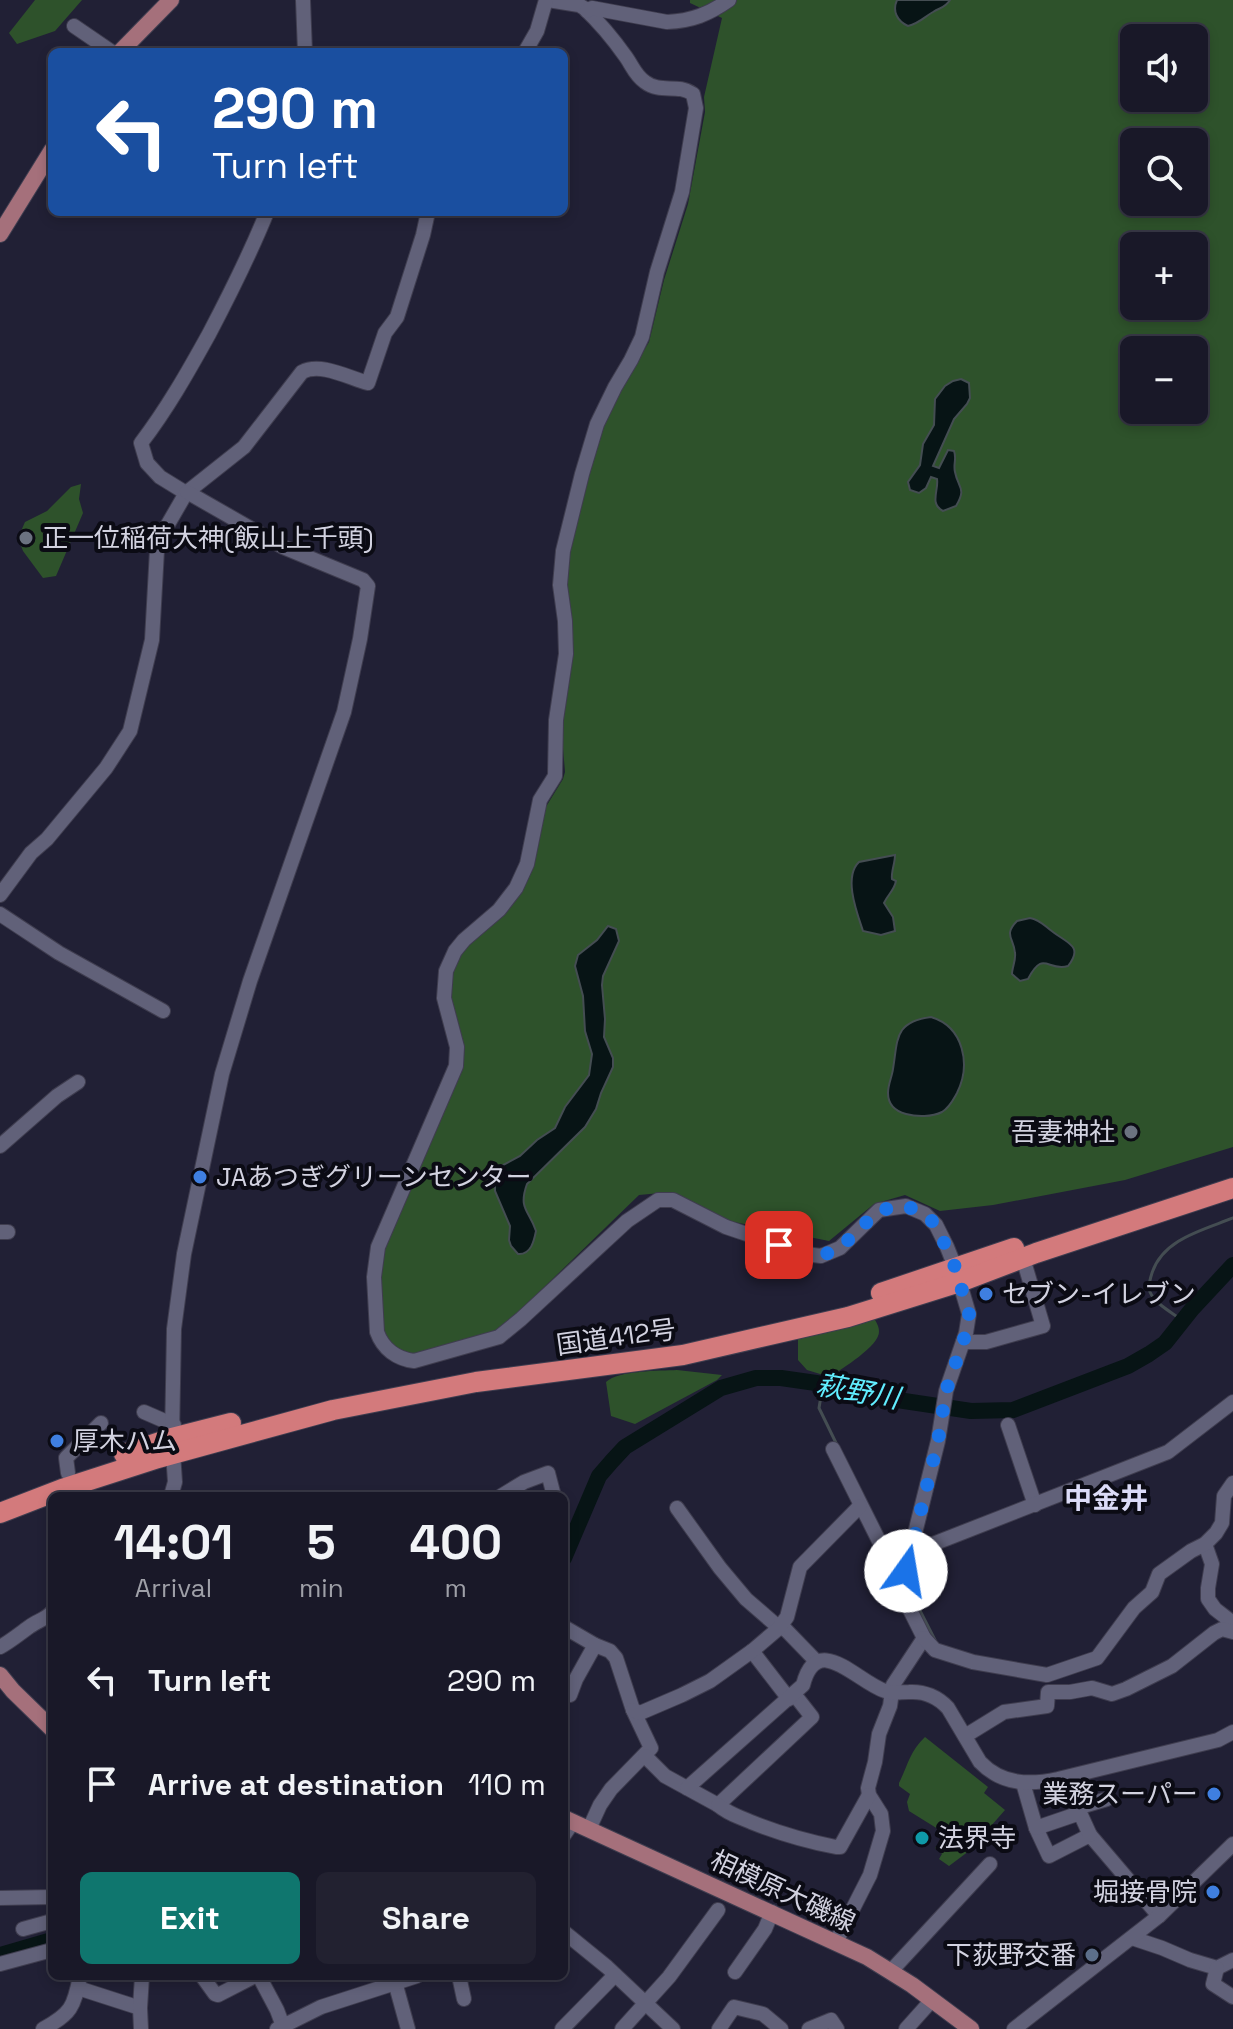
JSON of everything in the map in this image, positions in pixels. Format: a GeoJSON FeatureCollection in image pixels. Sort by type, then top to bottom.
{"type":"FeatureCollection","features":[{"type":"Feature","properties":{"kind":"highway","name":"国道412号"},"geometry":{"type":"LineString","coordinates":[[0,1499],[173,1439],[476,1382],[683,1355],[848,1317],[1233,1175]]}},
{"type":"Feature","properties":{"kind":"highway","name":"国道412号"},"geometry":{"type":"LineString","coordinates":[[958,1275],[1023,1258],[1233,1188]]}},
{"type":"Feature","properties":{"kind":"highway","name":"国道412号"},"geometry":{"type":"LineString","coordinates":[[54,1492],[173,1439]]}},
{"type":"Feature","properties":{"kind":"highway","name":"国道412号"},"geometry":{"type":"LineString","coordinates":[[0,1513],[48,1494]]}},
{"type":"Feature","properties":{"kind":"main road"},"geometry":{"type":"LineString","coordinates":[[124,48],[171,0]]}},
{"type":"Feature","properties":{"kind":"main road"},"geometry":{"type":"LineString","coordinates":[[0,234],[48,156]]}},
{"type":"Feature","properties":{"kind":"main road"},"geometry":{"type":"LineString","coordinates":[[0,1675],[48,1725]]}},
{"type":"Feature","properties":{"kind":"main road","name":"相模原大磯線"},"geometry":{"type":"LineString","coordinates":[[572,1826],[836,1942],[891,1971],[971,2029]]}},
{"type":"Feature","properties":{"kind":"street"},"geometry":{"type":"LineString","coordinates":[[303,0],[305,48]]}},
{"type":"Feature","properties":{"kind":"street"},"geometry":{"type":"LineString","coordinates":[[527,48],[537,31],[547,0],[579,5],[626,57],[636,76],[652,87],[687,90],[693,94],[696,108],[682,192],[657,272],[642,337],[597,424],[563,551],[560,585],[566,654],[556,720],[555,776],[540,800],[527,864],[516,888],[499,910],[464,940],[450,960],[444,998],[456,1041],[456,1066],[378,1247],[374,1277],[377,1332],[394,1354],[414,1361],[499,1337],[627,1221],[658,1200],[673,1200],[726,1227],[806,1254],[821,1256],[840,1248],[879,1210],[906,1206],[925,1214],[936,1225],[958,1275],[969,1314],[946,1391],[903,1589]]}},
{"type":"Feature","properties":{"kind":"street"},"geometry":{"type":"LineString","coordinates":[[587,11],[592,8],[667,22],[693,20],[729,0]]}},
{"type":"Feature","properties":{"kind":"street"},"geometry":{"type":"LineString","coordinates":[[74,26],[106,48]]}},
{"type":"Feature","properties":{"kind":"street"},"geometry":{"type":"LineString","coordinates":[[172,1492],[175,1482],[174,1329],[184,1254],[222,1074],[250,981],[344,712],[368,586],[363,580],[283,547],[160,477],[147,463],[141,443],[163,415],[191,367],[243,271],[265,216]]}},
{"type":"Feature","properties":{"kind":"street"},"geometry":{"type":"LineString","coordinates":[[0,895],[31,853],[47,839],[106,768],[130,731],[152,640],[157,550],[160,538],[187,493],[244,447],[302,372],[313,368],[368,383],[385,333],[397,317],[427,216]]}},
{"type":"Feature","properties":{"kind":"street"},"geometry":{"type":"LineString","coordinates":[[0,914],[59,953],[163,1011]]}},
{"type":"Feature","properties":{"kind":"street"},"geometry":{"type":"LineString","coordinates":[[0,1146],[57,1096],[78,1082]]}},
{"type":"Feature","properties":{"kind":"street"},"geometry":{"type":"LineString","coordinates":[[963,1342],[986,1342],[1043,1326],[1023,1258]]}},
{"type":"Feature","properties":{"kind":"street"},"geometry":{"type":"LineString","coordinates":[[910,1553],[1168,1452],[1233,1402]]}},
{"type":"Feature","properties":{"kind":"street"},"geometry":{"type":"LineString","coordinates":[[144,1412],[173,1439]]}},
{"type":"Feature","properties":{"kind":"street"},"geometry":{"type":"LineString","coordinates":[[68,1473],[66,1458],[101,1423]]}},
{"type":"Feature","properties":{"kind":"street"},"geometry":{"type":"LineString","coordinates":[[1008,1425],[1035,1505]]}},
{"type":"Feature","properties":{"kind":"street"},"geometry":{"type":"LineString","coordinates":[[833,1449],[924,1638],[935,1650],[973,1662],[1047,1675],[1097,1658],[1134,1608],[1152,1592],[1159,1574],[1205,1544],[1222,1523],[1222,1501],[1233,1483]]}},
{"type":"Feature","properties":{"kind":"street"},"geometry":{"type":"LineString","coordinates":[[508,1492],[548,1473],[553,1492]]}},
{"type":"Feature","properties":{"kind":"street"},"geometry":{"type":"LineString","coordinates":[[633,1710],[640,1713],[710,1681],[780,1627],[787,1617],[800,1567],[860,1506]]}},
{"type":"Feature","properties":{"kind":"street"},"geometry":{"type":"LineString","coordinates":[[677,1508],[746,1599],[786,1630],[816,1661]]}},
{"type":"Feature","properties":{"kind":"street"},"geometry":{"type":"LineString","coordinates":[[1205,1544],[1212,1564],[1208,1599],[1233,1623]]}},
{"type":"Feature","properties":{"kind":"street"},"geometry":{"type":"LineString","coordinates":[[0,1647],[48,1616]]}},
{"type":"Feature","properties":{"kind":"street"},"geometry":{"type":"LineString","coordinates":[[568,1629],[610,1651],[616,1658],[633,1710],[651,1748],[611,1789],[600,1805],[572,1826]]}},
{"type":"Feature","properties":{"kind":"street"},"geometry":{"type":"LineString","coordinates":[[965,1736],[1004,1712],[1047,1706],[1048,1692],[1092,1688],[1112,1694],[1126,1689],[1172,1666],[1214,1633],[1222,1629],[1233,1632]]}},
{"type":"Feature","properties":{"kind":"street"},"geometry":{"type":"LineString","coordinates":[[836,1942],[870,1875],[883,1831],[881,1814],[868,1788],[893,1685],[924,1638]]}},
{"type":"Feature","properties":{"kind":"street"},"geometry":{"type":"LineString","coordinates":[[568,1695],[595,1645]]}},
{"type":"Feature","properties":{"kind":"street"},"geometry":{"type":"LineString","coordinates":[[718,1805],[792,1740],[812,1717],[752,1651]]}},
{"type":"Feature","properties":{"kind":"street"},"geometry":{"type":"LineString","coordinates":[[687,1788],[803,1685],[807,1670],[816,1661],[840,1664],[881,1690],[924,1693],[941,1701],[980,1762],[1004,1778],[1023,1783],[1058,1779],[1218,1740],[1233,1732]]}},
{"type":"Feature","properties":{"kind":"street"},"geometry":{"type":"LineString","coordinates":[[645,1756],[665,1776],[733,1816],[790,1837],[836,1847],[840,1847],[869,1795]]}},
{"type":"Feature","properties":{"kind":"street"},"geometry":{"type":"LineString","coordinates":[[1023,1783],[1036,1828],[1049,1856],[1090,1835]]}},
{"type":"Feature","properties":{"kind":"street"},"geometry":{"type":"LineString","coordinates":[[1107,1799],[1080,1807],[1080,1813],[1090,1835],[1159,1916]]}},
{"type":"Feature","properties":{"kind":"street"},"geometry":{"type":"LineString","coordinates":[[1036,1828],[1080,1813]]}},
{"type":"Feature","properties":{"kind":"street"},"geometry":{"type":"LineString","coordinates":[[1014,2029],[1159,1916],[1233,1845]]}},
{"type":"Feature","properties":{"kind":"street"},"geometry":{"type":"LineString","coordinates":[[891,1971],[990,1864]]}},
{"type":"Feature","properties":{"kind":"street"},"geometry":{"type":"LineString","coordinates":[[0,1898],[48,1897]]}},
{"type":"Feature","properties":{"kind":"street"},"geometry":{"type":"LineString","coordinates":[[622,2029],[669,1977],[718,1910]]}},
{"type":"Feature","properties":{"kind":"street"},"geometry":{"type":"LineString","coordinates":[[740,1969],[772,1912]]}},
{"type":"Feature","properties":{"kind":"street"},"geometry":{"type":"LineString","coordinates":[[23,1929],[48,1922]]}},
{"type":"Feature","properties":{"kind":"street"},"geometry":{"type":"LineString","coordinates":[[568,1935],[673,2029]]}},
{"type":"Feature","properties":{"kind":"street"},"geometry":{"type":"LineString","coordinates":[[1132,1938],[1217,1968],[1233,1960]]}},
{"type":"Feature","properties":{"kind":"street"},"geometry":{"type":"LineString","coordinates":[[0,1964],[48,1951]]}},
{"type":"Feature","properties":{"kind":"street"},"geometry":{"type":"LineString","coordinates":[[1217,1968],[1213,1984],[1233,1997]]}},
{"type":"Feature","properties":{"kind":"street"},"geometry":{"type":"LineString","coordinates":[[562,2029],[615,1975]]}},
{"type":"Feature","properties":{"kind":"street"},"geometry":{"type":"LineString","coordinates":[[141,2029],[142,1980]]}},
{"type":"Feature","properties":{"kind":"street"},"geometry":{"type":"LineString","coordinates":[[205,1980],[218,1995],[249,1980]]}},
{"type":"Feature","properties":{"kind":"street"},"geometry":{"type":"LineString","coordinates":[[259,1980],[277,2010],[280,2028],[321,2007],[402,1980]]}},
{"type":"Feature","properties":{"kind":"street"},"geometry":{"type":"LineString","coordinates":[[363,1980],[368,1991]]}},
{"type":"Feature","properties":{"kind":"street"},"geometry":{"type":"LineString","coordinates":[[462,1980],[464,1999]]}},
{"type":"Feature","properties":{"kind":"street"},"geometry":{"type":"LineString","coordinates":[[43,2029],[64,2018],[79,1982],[140,2008]]}},
{"type":"Feature","properties":{"kind":"street"},"geometry":{"type":"LineString","coordinates":[[395,1982],[408,2029]]}},
{"type":"Feature","properties":{"kind":"street"},"geometry":{"type":"LineString","coordinates":[[906,2029],[932,2000]]}},
{"type":"Feature","properties":{"kind":"street"},"geometry":{"type":"LineString","coordinates":[[719,2029],[734,2007],[763,2014],[781,2029]]}},
{"type":"Feature","properties":{"kind":"street"},"geometry":{"type":"LineString","coordinates":[[809,2029],[831,2020],[837,2029]]}},
{"type":"Feature","properties":{"kind":"green space"},"geometry":{"type":"Polygon","coordinates":[[[35,0],[82,0],[55,31],[17,44],[9,33],[35,0]]]}},
{"type":"Feature","properties":{"kind":"green space"},"geometry":{"type":"Polygon","coordinates":[[[690,0],[1233,0],[1233,1147],[1125,1180],[993,1205],[940,1211],[905,1195],[874,1204],[829,1241],[729,1221],[671,1192],[639,1195],[499,1331],[416,1354],[408,1353],[397,1349],[384,1332],[382,1275],[387,1239],[460,1070],[451,1003],[451,977],[457,958],[528,877],[544,810],[565,772],[562,736],[569,550],[598,438],[620,390],[649,342],[664,280],[688,204],[705,112],[704,97],[722,18],[690,3],[690,0]]]}},
{"type":"Feature","properties":{"kind":"green space"},"geometry":{"type":"Polygon","coordinates":[[[81,484],[79,499],[83,513],[56,576],[43,578],[23,551],[18,538],[25,522],[47,511],[71,487],[81,484]]]}},
{"type":"Feature","properties":{"kind":"green space"},"geometry":{"type":"Polygon","coordinates":[[[874,1318],[878,1337],[859,1357],[830,1377],[807,1370],[798,1360],[798,1338],[874,1318]]]}},
{"type":"Feature","properties":{"kind":"green space"},"geometry":{"type":"Polygon","coordinates":[[[677,1370],[722,1375],[635,1424],[611,1416],[606,1382],[629,1373],[677,1370]]]}},
{"type":"Feature","properties":{"kind":"green space"},"geometry":{"type":"Polygon","coordinates":[[[925,1737],[988,1787],[984,1793],[1005,1810],[969,1851],[949,1866],[939,1859],[942,1854],[935,1848],[946,1834],[909,1811],[907,1802],[910,1794],[899,1786],[913,1753],[925,1737]]]}},
{"type":"Feature","properties":{"kind":"shaded area"},"geometry":{"type":"Polygon","coordinates":[[[897,0],[950,0],[945,6],[908,26],[896,15],[897,0]]]}},
{"type":"Feature","properties":{"kind":"shaded area"},"geometry":{"type":"Polygon","coordinates":[[[961,379],[969,383],[970,398],[954,419],[933,466],[939,468],[948,450],[954,451],[961,495],[956,506],[943,511],[935,501],[937,479],[931,477],[926,488],[919,493],[910,490],[908,482],[920,465],[923,444],[934,425],[935,399],[945,386],[961,379]]]}},
{"type":"Feature","properties":{"kind":"shaded area"},"geometry":{"type":"Polygon","coordinates":[[[895,855],[892,879],[896,881],[884,903],[893,917],[895,931],[881,935],[863,931],[853,895],[854,869],[859,862],[895,855]]]}},
{"type":"Feature","properties":{"kind":"shaded area"},"geometry":{"type":"Polygon","coordinates":[[[1030,918],[1068,942],[1074,954],[1068,966],[1042,963],[1028,979],[1020,981],[1012,974],[1015,956],[1010,933],[1017,921],[1030,918]]]}},
{"type":"Feature","properties":{"kind":"shaded area"},"geometry":{"type":"Polygon","coordinates":[[[608,926],[616,929],[619,941],[602,985],[604,1037],[613,1058],[613,1067],[585,1127],[527,1184],[524,1204],[536,1231],[529,1250],[518,1254],[509,1240],[510,1226],[495,1191],[495,1175],[503,1165],[520,1156],[555,1128],[565,1107],[589,1075],[592,1054],[585,1031],[583,996],[575,966],[578,955],[597,940],[608,926]]]}},
{"type":"Feature","properties":{"kind":"shaded area"},"geometry":{"type":"Polygon","coordinates":[[[931,1017],[951,1029],[957,1038],[964,1059],[963,1071],[957,1093],[947,1108],[934,1115],[915,1116],[893,1107],[888,1097],[889,1087],[900,1034],[910,1023],[931,1017]]]}},
{"type":"Feature","properties":{"kind":"waterway"},"geometry":{"type":"LineString","coordinates":[[1183,1321],[1160,1304],[1150,1292],[1150,1280],[1157,1261],[1185,1237],[1233,1218]]}},
{"type":"Feature","properties":{"kind":"waterway","name":"萩野川"},"geometry":{"type":"LineString","coordinates":[[568,1549],[599,1476],[625,1447],[721,1388],[756,1378],[781,1378],[823,1384],[864,1395],[971,1411],[1013,1410],[1128,1366],[1149,1354],[1165,1343],[1233,1265]]}},
{"type":"Feature","properties":{"kind":"waterway"},"geometry":{"type":"LineString","coordinates":[[823,1384],[819,1408],[838,1447]]}},
{"type":"Feature","properties":{"kind":"waterway"},"geometry":{"type":"LineString","coordinates":[[911,1593],[935,1640]]}},
{"type":"Feature","properties":{"kind":"waterway","name":"萩野川"},"geometry":{"type":"LineString","coordinates":[[0,1955],[48,1941]]}},
{"type":"Feature","properties":{"kind":"place","name":"正一位稲荷大神(飯山上千頭)"},"geometry":{"type":"Point","coordinates":[26,538]}},
{"type":"Feature","properties":{"kind":"place","name":"吾妻神社"},"geometry":{"type":"Point","coordinates":[1131,1132]}},
{"type":"Feature","properties":{"kind":"place","name":"JAあつぎグリーンセンター"},"geometry":{"type":"Point","coordinates":[200,1177]}},
{"type":"Feature","properties":{"kind":"place","name":"セブン-イレブン"},"geometry":{"type":"Point","coordinates":[986,1294]}},
{"type":"Feature","properties":{"kind":"place","name":"厚木ハム"},"geometry":{"type":"Point","coordinates":[57,1441]}},
{"type":"Feature","properties":{"kind":"place","name":"業務スーパー"},"geometry":{"type":"Point","coordinates":[1214,1794]}},
{"type":"Feature","properties":{"kind":"place","name":"法界寺"},"geometry":{"type":"Point","coordinates":[922,1838]}},
{"type":"Feature","properties":{"kind":"place","name":"堀接骨院"},"geometry":{"type":"Point","coordinates":[1213,1892]}},
{"type":"Feature","properties":{"kind":"place","name":"下荻野交番"},"geometry":{"type":"Point","coordinates":[1092,1955]}},
{"type":"Feature","properties":{"kind":"district","name":"中金井"},"geometry":{"type":"Point","coordinates":[1106,1498]}},
{"type":"Feature","properties":{"kind":"route"},"geometry":{"type":"LineString","coordinates":[[779,1245],[821,1256],[840,1248],[879,1210],[906,1206],[925,1214],[936,1225],[955,1267],[969,1314],[966,1333],[946,1391],[938,1441],[906,1571]]}}]}
